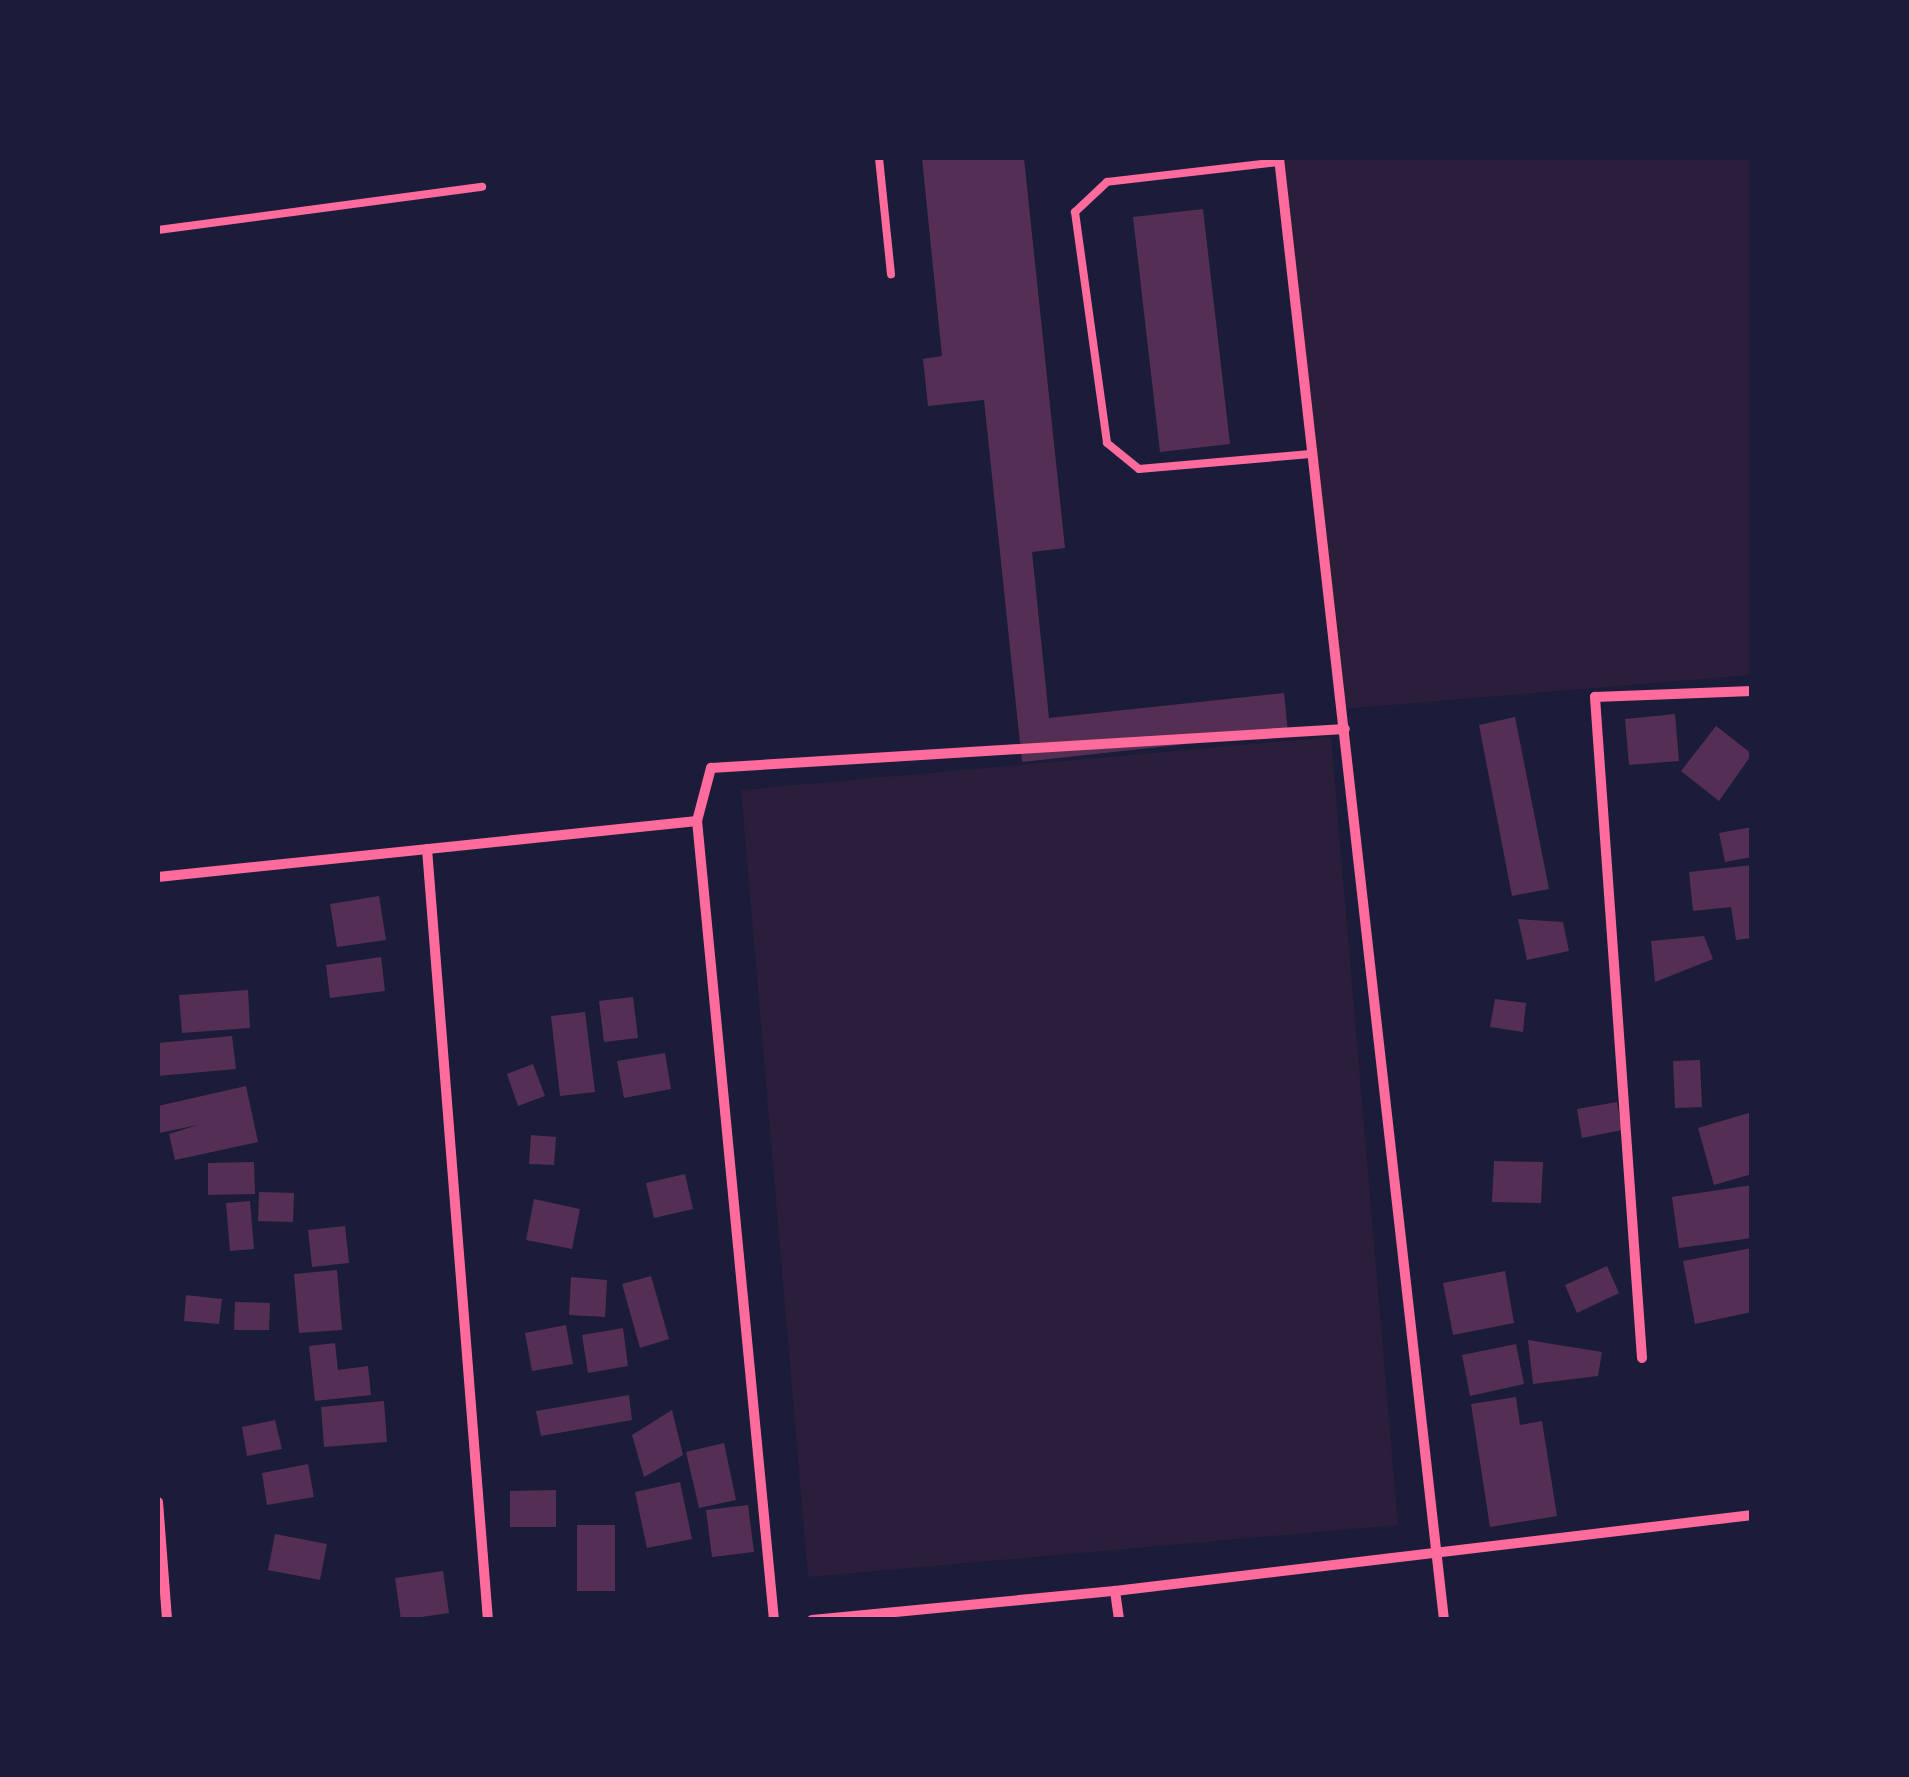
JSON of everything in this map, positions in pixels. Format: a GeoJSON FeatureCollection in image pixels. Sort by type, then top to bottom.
{"type":"FeatureCollection","features":[{"type":"Feature","properties":{"kind":"street"},"geometry":{"type":"LineString","coordinates":[[1279,160],[1444,1620]]}},
{"type":"Feature","properties":{"kind":"street"},"geometry":{"type":"LineString","coordinates":[[1642,1358],[1595,697],[1752,692]]}},
{"type":"Feature","properties":{"kind":"street"},"geometry":{"type":"LineString","coordinates":[[774,1620],[698,821],[711,768],[1346,728]]}},
{"type":"Feature","properties":{"kind":"street"},"geometry":{"type":"LineString","coordinates":[[158,877],[698,821]]}},
{"type":"Feature","properties":{"kind":"street"},"geometry":{"type":"LineString","coordinates":[[427,849],[488,1620]]}},
{"type":"Feature","properties":{"kind":"street"},"geometry":{"type":"LineString","coordinates":[[158,1502],[167,1620]]}},
{"type":"Feature","properties":{"kind":"street"},"geometry":{"type":"LineString","coordinates":[[812,1620],[1115,1591],[1752,1515]]}},
{"type":"Feature","properties":{"kind":"street"},"geometry":{"type":"LineString","coordinates":[[1115,1591],[1119,1620]]}},
{"type":"Feature","properties":{"kind":"lane"},"geometry":{"type":"LineString","coordinates":[[879,158],[891,274]]}},
{"type":"Feature","properties":{"kind":"lane"},"geometry":{"type":"LineString","coordinates":[[1279,160],[1107,182],[1075,212],[1108,443],[1139,469],[1310,454]]}},
{"type":"Feature","properties":{"kind":"lane"},"geometry":{"type":"LineString","coordinates":[[158,230],[482,188]]}},
{"type":"Feature","properties":{"kind":"shaded area"},"geometry":{"type":"Polygon","coordinates":[[[1284,158],[1751,158],[1751,675],[1344,709],[1284,158]]]}},
{"type":"Feature","properties":{"kind":"shaded area"},"geometry":{"type":"Polygon","coordinates":[[[1331,737],[1398,1525],[808,1577],[741,790],[1331,737]]]}},
{"type":"Feature","properties":{"kind":"building"},"geometry":{"type":"Polygon","coordinates":[[[922,158],[1024,158],[1065,548],[1032,552],[1049,718],[1284,693],[1288,733],[1022,762],[984,400],[928,406],[923,359],[942,356],[922,158]]]}},
{"type":"Feature","properties":{"kind":"building"},"geometry":{"type":"Polygon","coordinates":[[[1203,209],[1230,444],[1160,452],[1133,217],[1203,209]]]}},
{"type":"Feature","properties":{"kind":"building"},"geometry":{"type":"Polygon","coordinates":[[[1675,714],[1679,761],[1629,765],[1625,719],[1675,714]]]}},
{"type":"Feature","properties":{"kind":"building"},"geometry":{"type":"Polygon","coordinates":[[[1515,717],[1549,889],[1512,896],[1479,725],[1515,717]]]}},
{"type":"Feature","properties":{"kind":"building"},"geometry":{"type":"Polygon","coordinates":[[[1716,726],[1752,754],[1719,801],[1681,771],[1716,726]]]}},
{"type":"Feature","properties":{"kind":"building"},"geometry":{"type":"Polygon","coordinates":[[[1752,827],[1752,857],[1725,862],[1719,833],[1752,827]]]}},
{"type":"Feature","properties":{"kind":"building"},"geometry":{"type":"Polygon","coordinates":[[[1752,865],[1752,938],[1736,940],[1731,907],[1693,911],[1689,872],[1752,865]]]}},
{"type":"Feature","properties":{"kind":"building"},"geometry":{"type":"Polygon","coordinates":[[[379,896],[386,940],[337,947],[330,904],[379,896]]]}},
{"type":"Feature","properties":{"kind":"building"},"geometry":{"type":"Polygon","coordinates":[[[1518,919],[1563,922],[1569,951],[1527,960],[1518,919]]]}},
{"type":"Feature","properties":{"kind":"building"},"geometry":{"type":"Polygon","coordinates":[[[1704,936],[1713,959],[1655,982],[1651,941],[1704,936]]]}},
{"type":"Feature","properties":{"kind":"building"},"geometry":{"type":"Polygon","coordinates":[[[381,957],[385,991],[330,998],[326,965],[381,957]]]}},
{"type":"Feature","properties":{"kind":"building"},"geometry":{"type":"Polygon","coordinates":[[[248,990],[250,1028],[182,1033],[179,995],[248,990]]]}},
{"type":"Feature","properties":{"kind":"building"},"geometry":{"type":"Polygon","coordinates":[[[633,997],[638,1038],[604,1042],[599,1001],[633,997]]]}},
{"type":"Feature","properties":{"kind":"building"},"geometry":{"type":"Polygon","coordinates":[[[1495,999],[1526,1003],[1523,1032],[1490,1027],[1495,999]]]}},
{"type":"Feature","properties":{"kind":"building"},"geometry":{"type":"Polygon","coordinates":[[[585,1012],[595,1092],[560,1096],[551,1016],[585,1012]]]}},
{"type":"Feature","properties":{"kind":"building"},"geometry":{"type":"Polygon","coordinates":[[[232,1036],[236,1069],[158,1076],[158,1043],[232,1036]]]}},
{"type":"Feature","properties":{"kind":"building"},"geometry":{"type":"Polygon","coordinates":[[[665,1053],[671,1089],[624,1098],[617,1061],[665,1053]]]}},
{"type":"Feature","properties":{"kind":"building"},"geometry":{"type":"Polygon","coordinates":[[[1700,1060],[1702,1107],[1675,1108],[1673,1061],[1700,1060]]]}},
{"type":"Feature","properties":{"kind":"building"},"geometry":{"type":"Polygon","coordinates":[[[533,1064],[545,1096],[518,1106],[507,1074],[533,1064]]]}},
{"type":"Feature","properties":{"kind":"building"},"geometry":{"type":"Polygon","coordinates":[[[246,1086],[258,1142],[175,1160],[169,1134],[198,1125],[159,1133],[158,1106],[246,1086]]]}},
{"type":"Feature","properties":{"kind":"building"},"geometry":{"type":"Polygon","coordinates":[[[1617,1102],[1622,1130],[1582,1138],[1577,1109],[1617,1102]]]}},
{"type":"Feature","properties":{"kind":"building"},"geometry":{"type":"Polygon","coordinates":[[[1752,1112],[1752,1174],[1714,1185],[1698,1128],[1752,1112]]]}},
{"type":"Feature","properties":{"kind":"building"},"geometry":{"type":"Polygon","coordinates":[[[531,1135],[556,1137],[554,1165],[529,1164],[531,1135]]]}},
{"type":"Feature","properties":{"kind":"building"},"geometry":{"type":"Polygon","coordinates":[[[1494,1161],[1543,1162],[1541,1203],[1492,1202],[1494,1161]]]}},
{"type":"Feature","properties":{"kind":"building"},"geometry":{"type":"Polygon","coordinates":[[[254,1162],[255,1194],[208,1195],[208,1163],[254,1162]]]}},
{"type":"Feature","properties":{"kind":"building"},"geometry":{"type":"Polygon","coordinates":[[[685,1174],[693,1209],[654,1218],[646,1183],[685,1174]]]}},
{"type":"Feature","properties":{"kind":"building"},"geometry":{"type":"Polygon","coordinates":[[[1752,1185],[1752,1238],[1679,1248],[1672,1197],[1752,1185]]]}},
{"type":"Feature","properties":{"kind":"building"},"geometry":{"type":"Polygon","coordinates":[[[259,1192],[294,1193],[293,1222],[258,1221],[259,1192]]]}},
{"type":"Feature","properties":{"kind":"building"},"geometry":{"type":"Polygon","coordinates":[[[534,1199],[580,1209],[572,1249],[526,1240],[534,1199]]]}},
{"type":"Feature","properties":{"kind":"building"},"geometry":{"type":"Polygon","coordinates":[[[250,1201],[254,1249],[230,1251],[226,1203],[250,1201]]]}},
{"type":"Feature","properties":{"kind":"building"},"geometry":{"type":"Polygon","coordinates":[[[345,1226],[349,1263],[312,1267],[308,1230],[345,1226]]]}},
{"type":"Feature","properties":{"kind":"building"},"geometry":{"type":"Polygon","coordinates":[[[1752,1248],[1752,1312],[1695,1324],[1683,1261],[1752,1248]]]}},
{"type":"Feature","properties":{"kind":"building"},"geometry":{"type":"Polygon","coordinates":[[[1607,1266],[1619,1293],[1577,1313],[1565,1285],[1607,1266]]]}},
{"type":"Feature","properties":{"kind":"building"},"geometry":{"type":"Polygon","coordinates":[[[337,1270],[342,1330],[299,1333],[294,1274],[337,1270]]]}},
{"type":"Feature","properties":{"kind":"building"},"geometry":{"type":"Polygon","coordinates":[[[1505,1271],[1514,1323],[1453,1335],[1443,1283],[1505,1271]]]}},
{"type":"Feature","properties":{"kind":"building"},"geometry":{"type":"Polygon","coordinates":[[[651,1276],[669,1339],[640,1348],[622,1284],[651,1276]]]}},
{"type":"Feature","properties":{"kind":"building"},"geometry":{"type":"Polygon","coordinates":[[[571,1277],[607,1280],[605,1317],[569,1315],[571,1277]]]}},
{"type":"Feature","properties":{"kind":"building"},"geometry":{"type":"Polygon","coordinates":[[[186,1295],[222,1299],[219,1324],[184,1321],[186,1295]]]}},
{"type":"Feature","properties":{"kind":"building"},"geometry":{"type":"Polygon","coordinates":[[[235,1302],[270,1303],[269,1330],[234,1330],[235,1302]]]}},
{"type":"Feature","properties":{"kind":"building"},"geometry":{"type":"Polygon","coordinates":[[[566,1325],[573,1364],[532,1371],[525,1333],[566,1325]]]}},
{"type":"Feature","properties":{"kind":"building"},"geometry":{"type":"Polygon","coordinates":[[[623,1328],[628,1366],[588,1373],[582,1335],[623,1328]]]}},
{"type":"Feature","properties":{"kind":"building"},"geometry":{"type":"Polygon","coordinates":[[[1528,1340],[1602,1352],[1598,1376],[1533,1384],[1528,1340]]]}},
{"type":"Feature","properties":{"kind":"building"},"geometry":{"type":"Polygon","coordinates":[[[335,1343],[338,1370],[368,1366],[371,1395],[315,1401],[309,1346],[335,1343]]]}},
{"type":"Feature","properties":{"kind":"building"},"geometry":{"type":"Polygon","coordinates":[[[1516,1344],[1524,1384],[1470,1396],[1462,1355],[1516,1344]]]}},
{"type":"Feature","properties":{"kind":"building"},"geometry":{"type":"Polygon","coordinates":[[[629,1395],[632,1420],[541,1436],[536,1411],[629,1395]]]}},
{"type":"Feature","properties":{"kind":"building"},"geometry":{"type":"Polygon","coordinates":[[[1516,1397],[1520,1425],[1542,1421],[1557,1516],[1490,1527],[1471,1404],[1516,1397]]]}},
{"type":"Feature","properties":{"kind":"building"},"geometry":{"type":"Polygon","coordinates":[[[384,1401],[387,1442],[324,1447],[321,1407],[384,1401]]]}},
{"type":"Feature","properties":{"kind":"building"},"geometry":{"type":"Polygon","coordinates":[[[672,1410],[683,1455],[644,1477],[632,1435],[672,1410]]]}},
{"type":"Feature","properties":{"kind":"building"},"geometry":{"type":"Polygon","coordinates":[[[275,1420],[282,1449],[247,1456],[242,1427],[275,1420]]]}},
{"type":"Feature","properties":{"kind":"building"},"geometry":{"type":"Polygon","coordinates":[[[724,1443],[736,1500],[699,1508],[686,1452],[724,1443]]]}},
{"type":"Feature","properties":{"kind":"building"},"geometry":{"type":"Polygon","coordinates":[[[308,1464],[314,1497],[267,1505],[262,1473],[308,1464]]]}},
{"type":"Feature","properties":{"kind":"building"},"geometry":{"type":"Polygon","coordinates":[[[680,1482],[692,1539],[647,1548],[635,1492],[680,1482]]]}},
{"type":"Feature","properties":{"kind":"building"},"geometry":{"type":"Polygon","coordinates":[[[556,1490],[556,1527],[510,1527],[510,1491],[556,1490]]]}},
{"type":"Feature","properties":{"kind":"building"},"geometry":{"type":"Polygon","coordinates":[[[748,1505],[754,1552],[712,1557],[706,1510],[748,1505]]]}},
{"type":"Feature","properties":{"kind":"building"},"geometry":{"type":"Polygon","coordinates":[[[577,1525],[615,1525],[615,1591],[577,1591],[577,1525]]]}},
{"type":"Feature","properties":{"kind":"building"},"geometry":{"type":"Polygon","coordinates":[[[275,1534],[327,1544],[320,1580],[268,1570],[275,1534]]]}},
{"type":"Feature","properties":{"kind":"building"},"geometry":{"type":"Polygon","coordinates":[[[443,1571],[449,1613],[401,1620],[395,1578],[443,1571]]]}}]}
